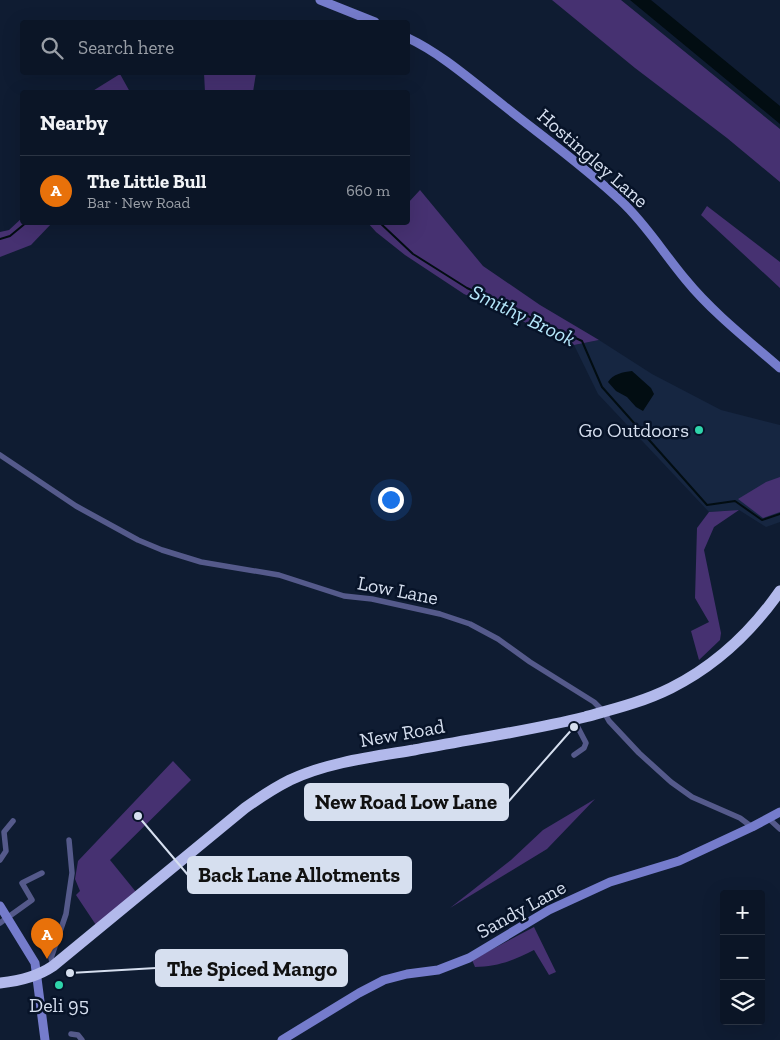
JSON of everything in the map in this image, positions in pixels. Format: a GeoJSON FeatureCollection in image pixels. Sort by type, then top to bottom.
{"type":"FeatureCollection","features":[{"type":"Feature","properties":{"kind":"highway","name":"New Road"},"geometry":{"type":"LineString","coordinates":[[0,983],[36,975],[51,967],[245,808],[266,793],[290,780],[338,763],[574,720],[648,698],[671,688],[701,670],[735,643],[752,627],[780,591]]}},
{"type":"Feature","properties":{"kind":"street"},"geometry":{"type":"LineString","coordinates":[[320,0],[370,20]]}},
{"type":"Feature","properties":{"kind":"street","name":"Hostingley Lane"},"geometry":{"type":"LineString","coordinates":[[410,39],[422,45],[477,85],[622,201],[649,232],[686,281],[730,326],[780,368]]}},
{"type":"Feature","properties":{"kind":"street","name":"Low Lane"},"geometry":{"type":"LineString","coordinates":[[0,456],[76,506],[124,533],[162,550],[201,562],[279,575],[344,596],[440,614],[470,624],[498,639],[530,662],[579,692],[604,712],[609,721],[671,782],[692,797],[740,818],[752,827]]}},
{"type":"Feature","properties":{"kind":"street"},"geometry":{"type":"LineString","coordinates":[[574,720],[586,743],[584,748],[574,755]]}},
{"type":"Feature","properties":{"kind":"street","name":"Sandy Lane"},"geometry":{"type":"LineString","coordinates":[[282,1040],[384,980],[407,974],[438,970],[469,958],[549,910],[610,882],[679,861],[780,812]]}},
{"type":"Feature","properties":{"kind":"street"},"geometry":{"type":"LineString","coordinates":[[768,818],[780,829]]}},
{"type":"Feature","properties":{"kind":"street"},"geometry":{"type":"LineString","coordinates":[[0,860],[6,851],[4,832],[13,821]]}},
{"type":"Feature","properties":{"kind":"street"},"geometry":{"type":"LineString","coordinates":[[51,967],[52,953],[63,928],[72,873],[69,840]]}},
{"type":"Feature","properties":{"kind":"street"},"geometry":{"type":"LineString","coordinates":[[4,920],[32,900],[22,883],[42,873]]}},
{"type":"Feature","properties":{"kind":"street"},"geometry":{"type":"LineString","coordinates":[[0,906],[4,920],[35,963],[45,1040]]}},
{"type":"Feature","properties":{"kind":"street"},"geometry":{"type":"LineString","coordinates":[[71,1034],[78,1036],[82,1040]]}},
{"type":"Feature","properties":{"kind":"shaded area"},"geometry":{"type":"Polygon","coordinates":[[[552,0],[621,0],[780,129],[780,182],[727,138],[635,68],[552,0]]]}},
{"type":"Feature","properties":{"kind":"shaded area"},"geometry":{"type":"Polygon","coordinates":[[[630,0],[651,0],[780,106],[780,124],[630,0]]]}},
{"type":"Feature","properties":{"kind":"shaded area"},"geometry":{"type":"Polygon","coordinates":[[[121,75],[129,90],[94,90],[121,75]]]}},
{"type":"Feature","properties":{"kind":"shaded area"},"geometry":{"type":"Polygon","coordinates":[[[204,75],[256,75],[253,90],[205,90],[204,75]]]}},
{"type":"Feature","properties":{"kind":"shaded area"},"geometry":{"type":"Polygon","coordinates":[[[420,190],[483,266],[540,305],[599,340],[574,345],[464,294],[405,255],[370,225],[410,225],[410,201],[420,190]]]}},
{"type":"Feature","properties":{"kind":"shaded area"},"geometry":{"type":"Polygon","coordinates":[[[707,206],[780,262],[780,288],[701,215],[707,206]]]}},
{"type":"Feature","properties":{"kind":"shaded area"},"geometry":{"type":"Polygon","coordinates":[[[20,220],[20,225],[50,225],[31,245],[0,257],[0,232],[9,230],[20,220]]]}},
{"type":"Feature","properties":{"kind":"shaded area","name":"Go Outdoors"},"geometry":{"type":"Polygon","coordinates":[[[599,340],[652,374],[721,410],[780,425],[780,522],[766,527],[739,510],[709,512],[598,394],[574,345],[599,340]]]}},
{"type":"Feature","properties":{"kind":"shaded area"},"geometry":{"type":"Polygon","coordinates":[[[632,371],[651,388],[654,394],[643,411],[636,407],[627,397],[616,391],[608,382],[615,375],[632,371]]]}},
{"type":"Feature","properties":{"kind":"shaded area"},"geometry":{"type":"Polygon","coordinates":[[[780,477],[780,512],[763,518],[738,499],[766,482],[780,477]]]}},
{"type":"Feature","properties":{"kind":"shaded area"},"geometry":{"type":"Polygon","coordinates":[[[739,510],[714,527],[704,550],[721,633],[720,640],[699,660],[691,631],[709,622],[695,598],[697,528],[709,512],[739,510]]]}},
{"type":"Feature","properties":{"kind":"shaded area"},"geometry":{"type":"Polygon","coordinates":[[[173,761],[191,780],[110,860],[136,892],[96,925],[76,895],[80,891],[75,879],[78,861],[173,761]]]}},
{"type":"Feature","properties":{"kind":"shaded area"},"geometry":{"type":"Polygon","coordinates":[[[595,799],[547,849],[450,908],[511,860],[543,830],[595,799]]]}},
{"type":"Feature","properties":{"kind":"shaded area"},"geometry":{"type":"Polygon","coordinates":[[[534,927],[556,972],[549,975],[534,950],[506,962],[491,966],[475,967],[472,960],[534,927]]]}},
{"type":"Feature","properties":{"kind":"waterway","name":"Smithy Brook"},"geometry":{"type":"LineString","coordinates":[[0,239],[10,236],[23,225]]}},
{"type":"Feature","properties":{"kind":"waterway","name":"Smithy Brook"},"geometry":{"type":"LineString","coordinates":[[382,225],[413,254],[467,288],[582,341],[602,387],[707,505],[735,501],[762,520],[780,514]]}},
{"type":"Feature","properties":{"kind":"place","name":"Go Outdoors"},"geometry":{"type":"Point","coordinates":[699,430]}},
{"type":"Feature","properties":{"kind":"place","name":"New Road Low Lane"},"geometry":{"type":"Point","coordinates":[574,727]}},
{"type":"Feature","properties":{"kind":"place","name":"Back Lane Allotments"},"geometry":{"type":"Point","coordinates":[138,816]}},
{"type":"Feature","properties":{"kind":"place","name":"The Little Bull"},"geometry":{"type":"Point","coordinates":[47,959]}},
{"type":"Feature","properties":{"kind":"place","name":"The Spiced Mango"},"geometry":{"type":"Point","coordinates":[70,973]}},
{"type":"Feature","properties":{"kind":"place","name":"Deli 95"},"geometry":{"type":"Point","coordinates":[59,985]}}]}
